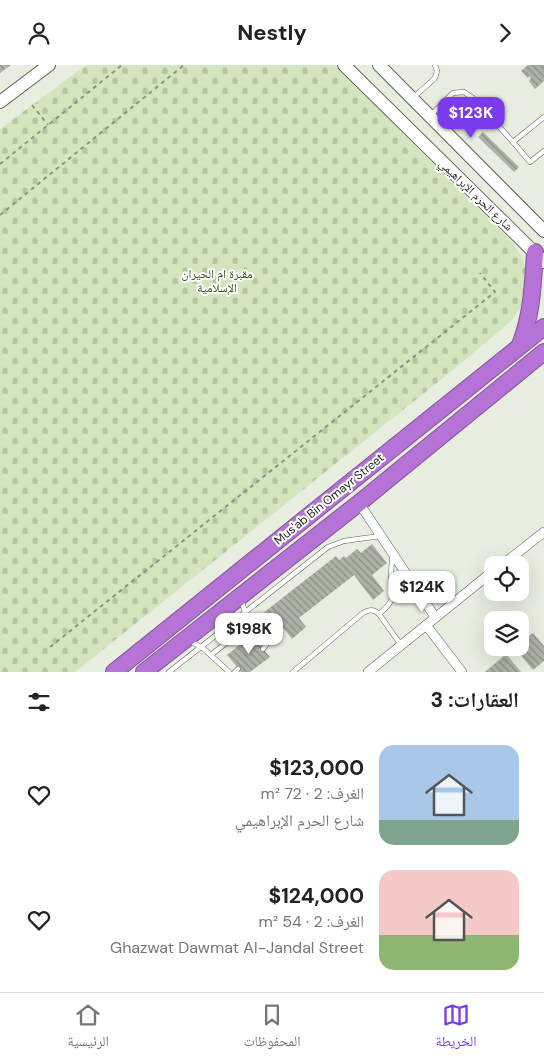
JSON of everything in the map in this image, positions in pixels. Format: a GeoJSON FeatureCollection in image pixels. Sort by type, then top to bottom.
{"type":"FeatureCollection","features":[{"type":"Feature","properties":{"kind":"highway"},"geometry":{"type":"LineString","coordinates":[[519,347],[526,330],[539,257]]}},
{"type":"Feature","properties":{"kind":"highway","name":"Mus'ab Bin Omayr Street"},"geometry":{"type":"LineString","coordinates":[[114,672],[544,327]]}},
{"type":"Feature","properties":{"kind":"highway","name":"Mus'ab Bin Omayr Street"},"geometry":{"type":"LineString","coordinates":[[144,672],[193,643],[242,595],[359,503],[544,352]]}},
{"type":"Feature","properties":{"kind":"street"},"geometry":{"type":"LineString","coordinates":[[0,101],[49,65]]}},
{"type":"Feature","properties":{"kind":"street","name":"شارع الحرم الإبراهيمي"},"geometry":{"type":"LineString","coordinates":[[344,65],[539,257]]}},
{"type":"Feature","properties":{"kind":"street","name":"شارع الحرم الإبراهيمي"},"geometry":{"type":"LineString","coordinates":[[379,65],[430,115],[482,171],[544,231]]}},
{"type":"Feature","properties":{"kind":"street"},"geometry":{"type":"LineString","coordinates":[[359,503],[436,617]]}},
{"type":"Feature","properties":{"kind":"street"},"geometry":{"type":"LineString","coordinates":[[513,556],[544,532]]}},
{"type":"Feature","properties":{"kind":"street"},"geometry":{"type":"LineString","coordinates":[[368,672],[484,578]]}},
{"type":"Feature","properties":{"kind":"street"},"geometry":{"type":"LineString","coordinates":[[426,625],[462,672]]}},
{"type":"Feature","properties":{"kind":"lane"},"geometry":{"type":"LineString","coordinates":[[412,99],[435,78],[437,71],[434,65]]}},
{"type":"Feature","properties":{"kind":"lane"},"geometry":{"type":"LineString","coordinates":[[430,115],[453,93],[464,92],[473,98],[530,162],[544,151]]}},
{"type":"Feature","properties":{"kind":"lane"},"geometry":{"type":"LineString","coordinates":[[513,142],[544,117]]}},
{"type":"Feature","properties":{"kind":"lane"},"geometry":{"type":"LineString","coordinates":[[169,672],[193,643],[244,612],[328,547],[344,541],[380,536]]}},
{"type":"Feature","properties":{"kind":"lane"},"geometry":{"type":"LineString","coordinates":[[380,614],[390,604],[394,595],[391,577],[392,553]]}},
{"type":"Feature","properties":{"kind":"lane"},"geometry":{"type":"LineString","coordinates":[[242,595],[244,612],[265,639],[266,645],[263,649]]}},
{"type":"Feature","properties":{"kind":"lane"},"geometry":{"type":"LineString","coordinates":[[293,672],[366,611],[373,610],[380,614],[401,645]]}},
{"type":"Feature","properties":{"kind":"lane"},"geometry":{"type":"LineString","coordinates":[[211,655],[251,623]]}},
{"type":"Feature","properties":{"kind":"lane"},"geometry":{"type":"LineString","coordinates":[[193,643],[211,655],[229,672]]}},
{"type":"Feature","properties":{"kind":"lane"},"geometry":{"type":"LineString","coordinates":[[299,667],[304,672]]}},
{"type":"Feature","properties":{"kind":"path"},"geometry":{"type":"LineString","coordinates":[[0,164],[122,65]]}},
{"type":"Feature","properties":{"kind":"path"},"geometry":{"type":"LineString","coordinates":[[0,215],[184,65]]}},
{"type":"Feature","properties":{"kind":"path"},"geometry":{"type":"LineString","coordinates":[[32,105],[48,125]]}},
{"type":"Feature","properties":{"kind":"path"},"geometry":{"type":"LineString","coordinates":[[50,647],[495,292],[480,273]]}},
{"type":"Feature","properties":{"kind":"green space","name":"مقبرة ام الحيران الإسلامية"},"geometry":{"type":"Polygon","coordinates":[[[86,65],[334,65],[511,241],[523,258],[527,280],[524,302],[511,321],[458,366],[75,672],[0,672],[0,129],[86,65]]]}},
{"type":"Feature","properties":{"kind":"building"},"geometry":{"type":"Polygon","coordinates":[[[0,65],[11,65],[0,73],[0,65]]]}},
{"type":"Feature","properties":{"kind":"building"},"geometry":{"type":"Polygon","coordinates":[[[528,65],[544,65],[544,81],[535,89],[529,81],[531,78],[529,76],[528,78],[521,71],[528,65]]]}},
{"type":"Feature","properties":{"kind":"building"},"geometry":{"type":"Polygon","coordinates":[[[483,132],[519,167],[514,172],[478,137],[483,132]]]}},
{"type":"Feature","properties":{"kind":"building"},"geometry":{"type":"Polygon","coordinates":[[[372,544],[387,563],[372,575],[384,591],[373,600],[354,575],[299,618],[306,627],[292,639],[273,615],[263,623],[258,617],[336,556],[339,560],[344,556],[346,558],[357,549],[361,553],[372,544]]]}},
{"type":"Feature","properties":{"kind":"building"},"geometry":{"type":"Polygon","coordinates":[[[533,633],[544,646],[544,661],[533,670],[521,656],[529,656],[529,636],[533,633]]]}},
{"type":"Feature","properties":{"kind":"building"},"geometry":{"type":"Polygon","coordinates":[[[252,635],[270,657],[250,672],[241,672],[227,655],[252,635]]]}},
{"type":"Feature","properties":{"kind":"building"},"geometry":{"type":"Polygon","coordinates":[[[504,656],[508,656],[521,672],[485,672],[504,656]]]}}]}
